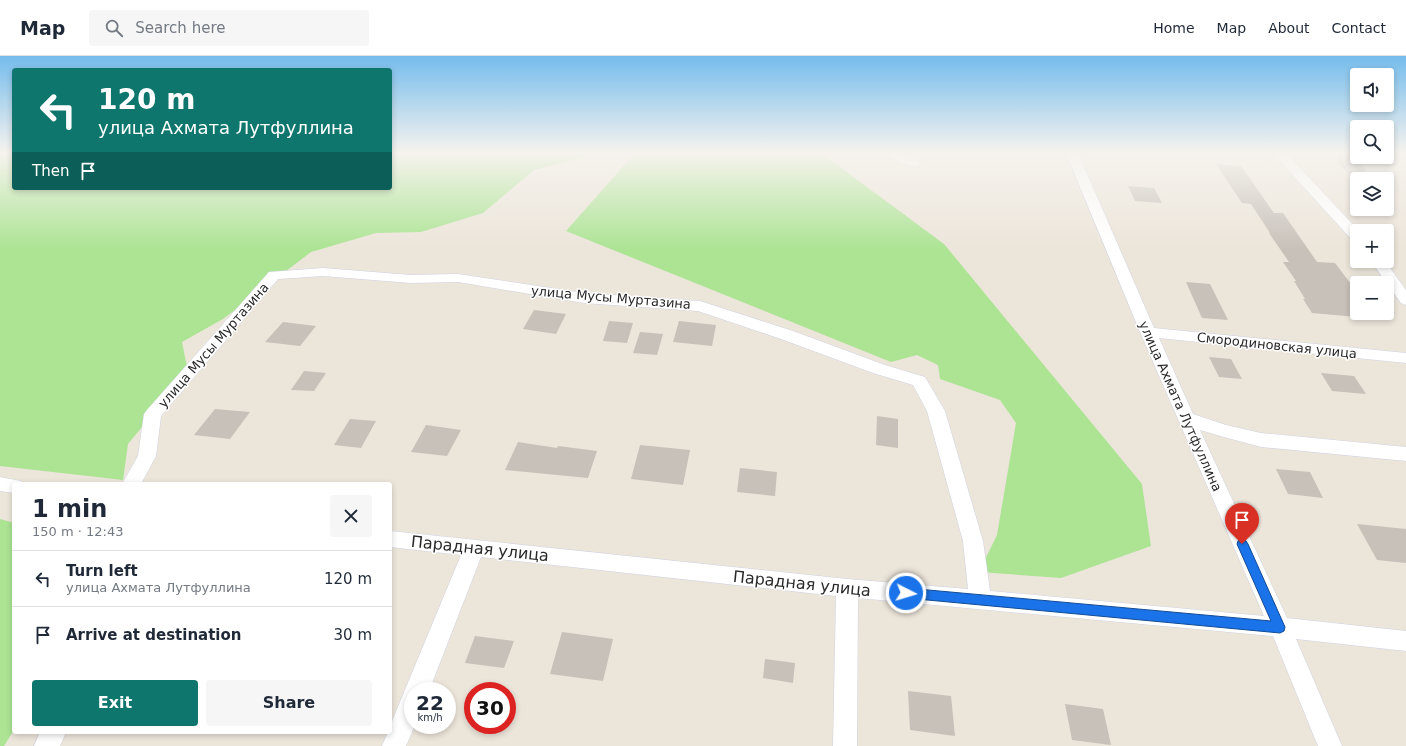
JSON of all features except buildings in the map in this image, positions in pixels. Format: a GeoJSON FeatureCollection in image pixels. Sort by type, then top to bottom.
{"type":"FeatureCollection","features":[{"type":"Feature","properties":{"kind":"street","name":"улица Ахмата Лутфуллина"},"geometry":{"type":"LineString","coordinates":[[1086,185],[1148,332],[1280,627],[1330,746]]}},
{"type":"Feature","properties":{"kind":"street"},"geometry":{"type":"LineString","coordinates":[[1309,185],[1350,230]]}},
{"type":"Feature","properties":{"kind":"street"},"geometry":{"type":"LineString","coordinates":[[1383,268],[1406,300]]}},
{"type":"Feature","properties":{"kind":"street","name":"улица Мусы Муртазина"},"geometry":{"type":"LineString","coordinates":[[132,482],[147,456],[153,414],[274,275],[324,272],[410,279],[458,278],[584,298],[700,306],[787,335],[879,369],[919,381],[936,411],[972,541],[980,600]]}},
{"type":"Feature","properties":{"kind":"street","name":"Смородиновская улица"},"geometry":{"type":"LineString","coordinates":[[1148,332],[1406,358]]}},
{"type":"Feature","properties":{"kind":"street"},"geometry":{"type":"LineString","coordinates":[[1186,418],[1224,431],[1261,440],[1406,454]]}},
{"type":"Feature","properties":{"kind":"street"},"geometry":{"type":"LineString","coordinates":[[0,484],[12,486]]}},
{"type":"Feature","properties":{"kind":"street","name":"Парадная улица"},"geometry":{"type":"LineString","coordinates":[[392,539],[847,588],[1280,627],[1406,640]]}},
{"type":"Feature","properties":{"kind":"street"},"geometry":{"type":"LineString","coordinates":[[421,682],[474,548]]}},
{"type":"Feature","properties":{"kind":"street"},"geometry":{"type":"LineString","coordinates":[[845,746],[847,588]]}},
{"type":"Feature","properties":{"kind":"street"},"geometry":{"type":"LineString","coordinates":[[394,746],[404,722]]}},
{"type":"Feature","properties":{"kind":"street"},"geometry":{"type":"LineString","coordinates":[[46,746],[53,734]]}},
{"type":"Feature","properties":{"kind":"green space"},"geometry":{"type":"Polygon","coordinates":[[[0,185],[12,185],[12,190],[392,190],[392,185],[516,185],[483,213],[421,232],[376,233],[311,252],[223,319],[182,342],[187,367],[179,382],[128,444],[123,480],[0,466],[0,185]]]}},
{"type":"Feature","properties":{"kind":"green space"},"geometry":{"type":"Polygon","coordinates":[[[607,185],[865,185],[944,244],[1142,484],[1151,546],[1061,578],[979,572],[997,535],[1016,423],[1000,400],[940,379],[938,365],[917,355],[891,362],[566,231],[607,185]]]}},
{"type":"Feature","properties":{"kind":"green space"},"geometry":{"type":"Polygon","coordinates":[[[0,519],[12,522],[12,733],[4,746],[0,746],[0,519]]]}},
{"type":"Feature","properties":{"kind":"route"},"geometry":{"type":"LineString","coordinates":[[906,593],[1280,627],[1242,544]]}}]}
